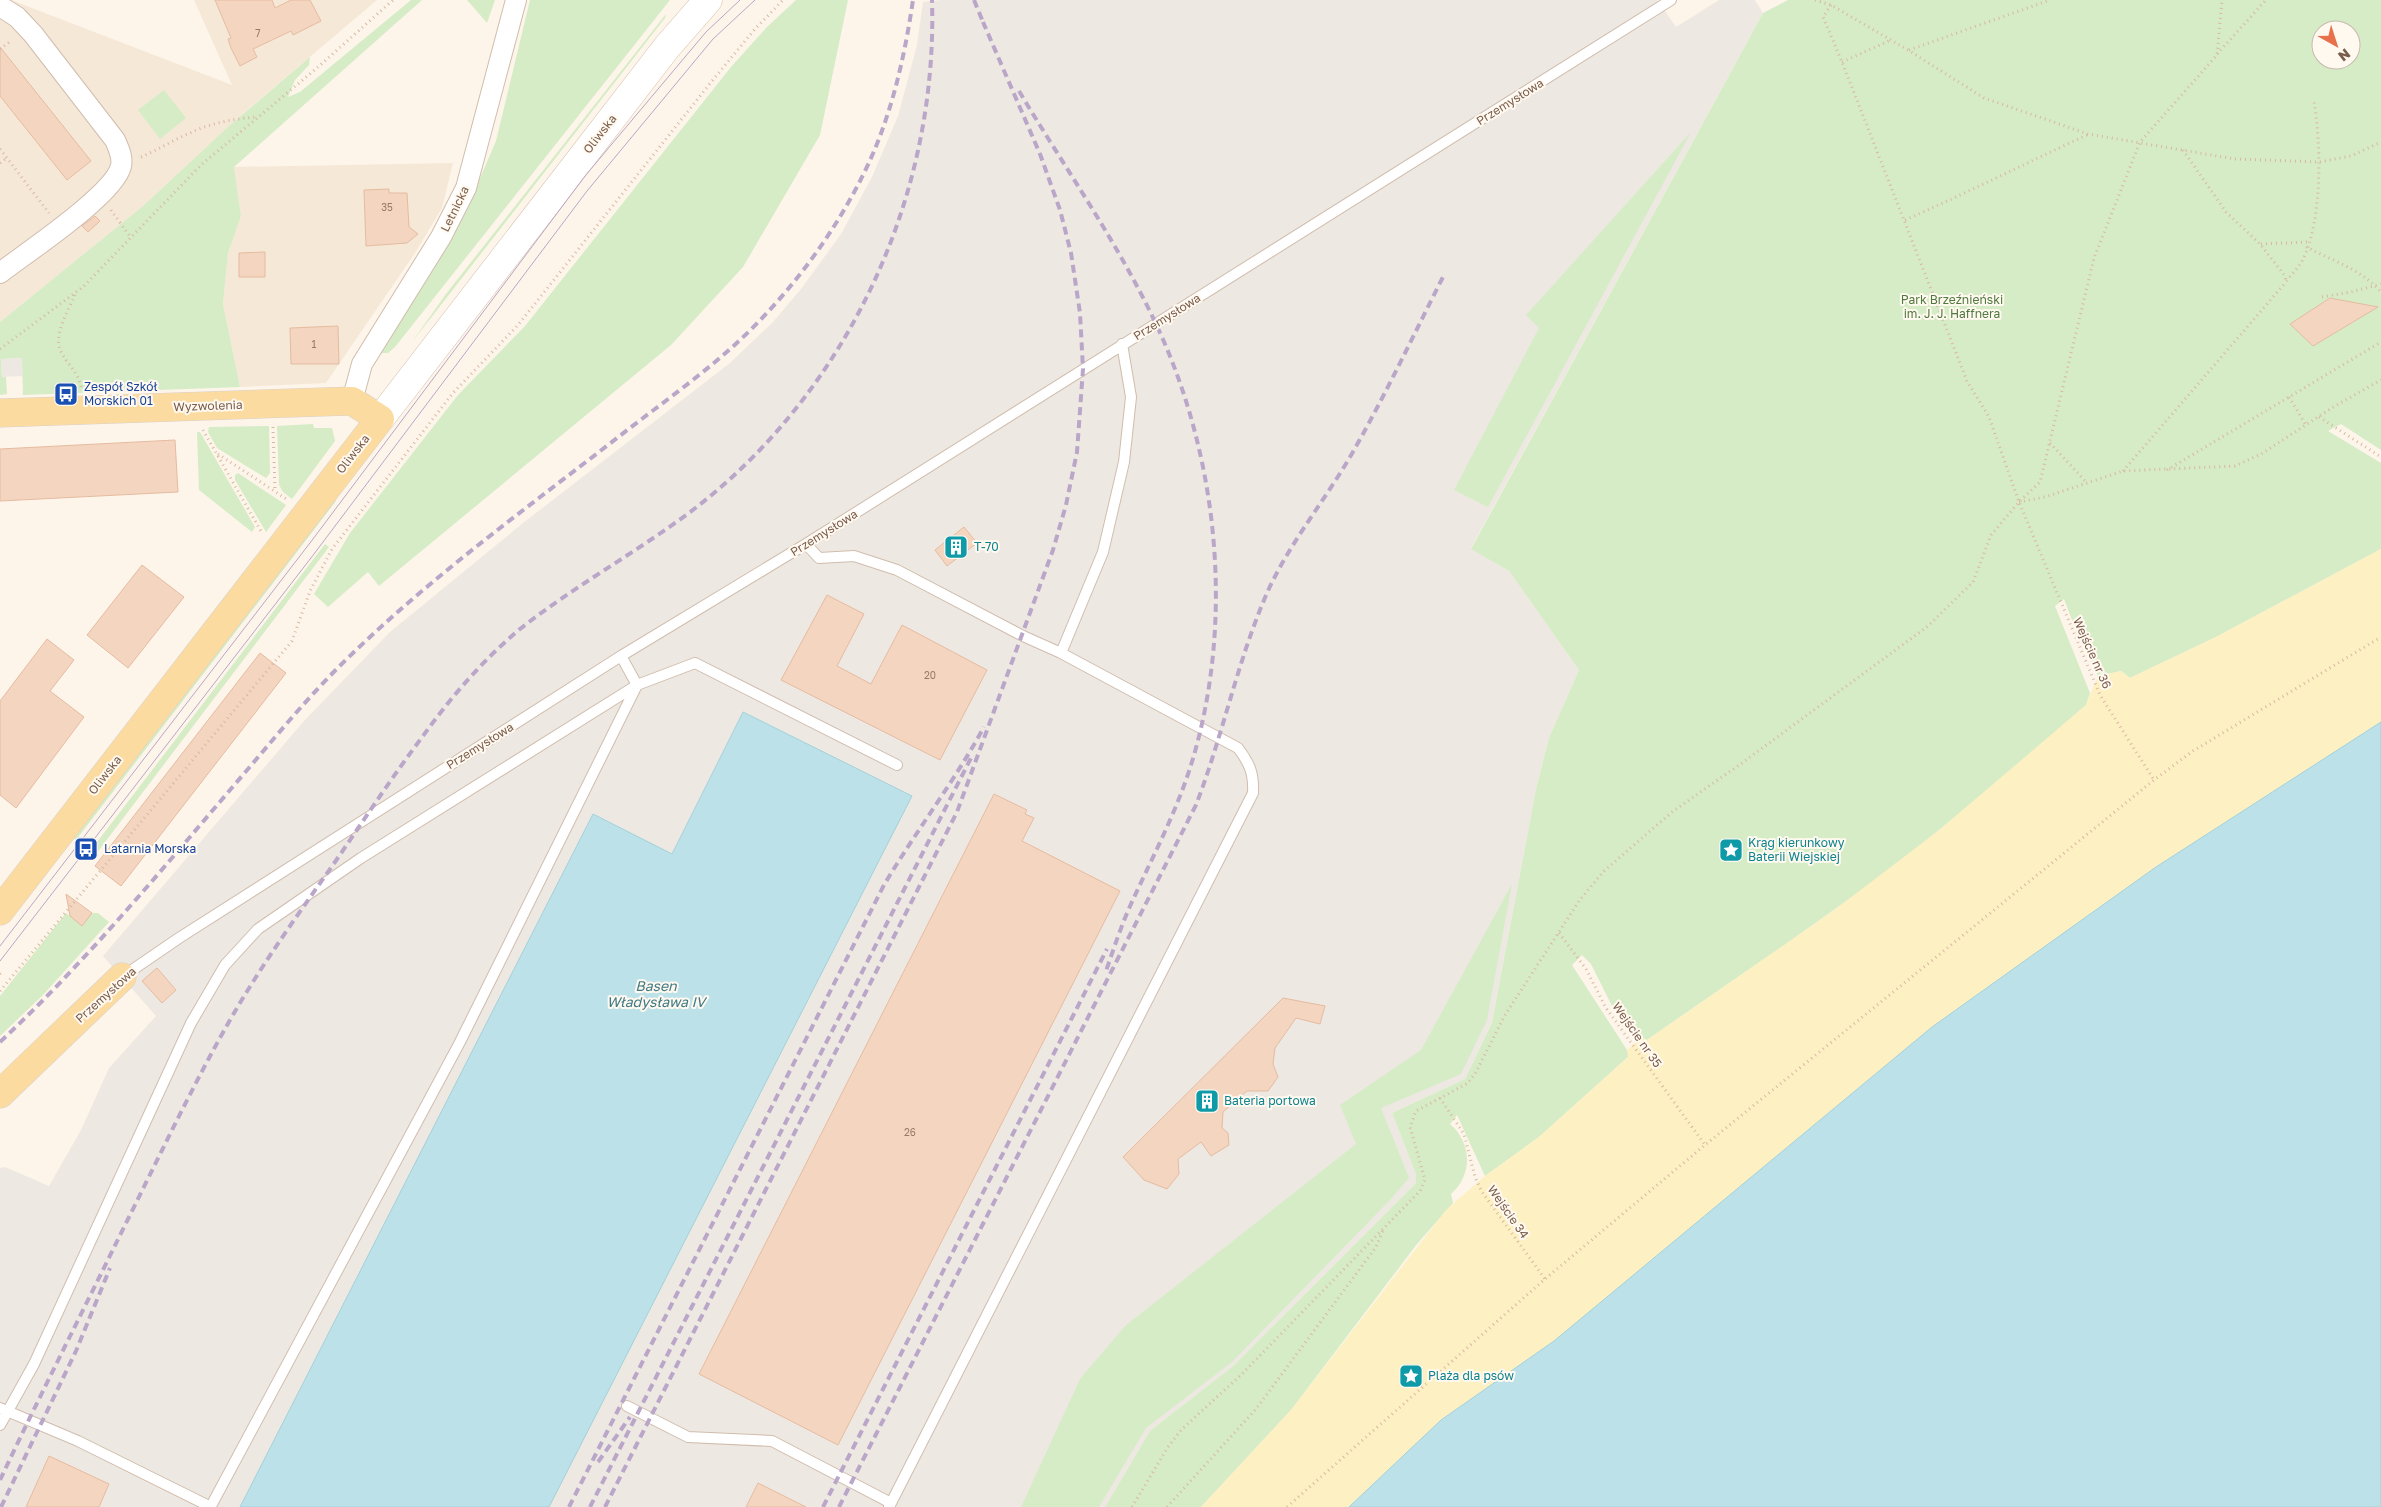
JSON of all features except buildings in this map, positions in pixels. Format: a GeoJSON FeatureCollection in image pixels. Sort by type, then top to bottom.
{"type":"FeatureCollection","features":[{"type":"Feature","properties":{"kind":"main road","name":"Wyzwolenia"},"geometry":{"type":"LineString","coordinates":[[0,413],[352,401]]}},
{"type":"Feature","properties":{"kind":"main road"},"geometry":{"type":"LineString","coordinates":[[352,401],[380,420]]}},
{"type":"Feature","properties":{"kind":"main road","name":"Oliwska"},"geometry":{"type":"LineString","coordinates":[[0,911],[380,420]]}},
{"type":"Feature","properties":{"kind":"main road","name":"Przemysłowa"},"geometry":{"type":"LineString","coordinates":[[0,1094],[122,977]]}},
{"type":"Feature","properties":{"kind":"street","name":"Letnicka"},"geometry":{"type":"LineString","coordinates":[[352,401],[362,364],[441,237],[466,188],[516,0]]}},
{"type":"Feature","properties":{"kind":"street","name":"Oliwska"},"geometry":{"type":"LineString","coordinates":[[380,420],[667,47],[708,0]]}},
{"type":"Feature","properties":{"kind":"street"},"geometry":{"type":"LineString","coordinates":[[0,6],[17,17],[33,34],[115,140],[121,153],[121,165],[117,176],[100,196],[0,273]]}},
{"type":"Feature","properties":{"kind":"lane","name":"Przemysłowa"},"geometry":{"type":"LineString","coordinates":[[122,977],[179,938],[621,656],[806,544],[1671,0]]}},
{"type":"Feature","properties":{"kind":"lane"},"geometry":{"type":"LineString","coordinates":[[1061,653],[1103,552],[1124,462],[1131,397],[1122,344]]}},
{"type":"Feature","properties":{"kind":"lane"},"geometry":{"type":"LineString","coordinates":[[627,1406],[688,1437],[772,1441],[890,1505],[1253,793],[1254,776],[1248,761],[1238,748],[1061,653],[1023,636],[897,570],[854,556],[819,558],[806,544]]}},
{"type":"Feature","properties":{"kind":"lane"},"geometry":{"type":"LineString","coordinates":[[621,656],[637,685]]}},
{"type":"Feature","properties":{"kind":"lane"},"geometry":{"type":"LineString","coordinates":[[0,1425],[4,1410],[34,1364],[191,1023],[225,965],[258,929],[361,858],[637,685],[695,663],[897,765]]}},
{"type":"Feature","properties":{"kind":"lane"},"geometry":{"type":"LineString","coordinates":[[4,1410],[78,1441],[211,1506],[460,1042],[637,685]]}},
{"type":"Feature","properties":{"kind":"path"},"geometry":{"type":"LineString","coordinates":[[0,349],[75,294],[201,165],[256,117],[317,68],[393,0]]}},
{"type":"Feature","properties":{"kind":"path"},"geometry":{"type":"LineString","coordinates":[[0,990],[292,640],[310,591],[332,549],[453,393],[518,325],[712,80],[755,29],[783,0]]}},
{"type":"Feature","properties":{"kind":"path"},"geometry":{"type":"LineString","coordinates":[[1816,0],[1831,5],[1908,50],[1984,98],[2088,134],[2235,159],[2319,162],[2351,156],[2381,142]]}},
{"type":"Feature","properties":{"kind":"path"},"geometry":{"type":"LineString","coordinates":[[1908,50],[2050,0]]}},
{"type":"Feature","properties":{"kind":"path"},"geometry":{"type":"LineString","coordinates":[[2217,55],[2222,0]]}},
{"type":"Feature","properties":{"kind":"path"},"geometry":{"type":"LineString","coordinates":[[1132,1507],[1168,1447],[1181,1430],[1241,1375],[1420,1191],[1425,1180],[1410,1127],[1416,1111],[1468,1083],[1476,1072],[1505,1015],[1579,901],[1603,872],[1672,812],[1742,763],[1928,626],[1955,602],[1973,582],[1991,535],[2019,502],[2040,482],[2094,258],[2140,142],[2266,0]]}},
{"type":"Feature","properties":{"kind":"path","name":"Wejście nr 36"},"geometry":{"type":"LineString","coordinates":[[1831,5],[1823,17],[1905,220],[1967,381],[1989,417],[2028,525],[2100,695],[2154,780]]}},
{"type":"Feature","properties":{"kind":"path"},"geometry":{"type":"LineString","coordinates":[[1842,62],[1891,40]]}},
{"type":"Feature","properties":{"kind":"path"},"geometry":{"type":"LineString","coordinates":[[2123,472],[2302,261],[2308,242],[2317,194],[2319,162],[2314,101]]}},
{"type":"Feature","properties":{"kind":"path"},"geometry":{"type":"LineString","coordinates":[[121,165],[162,149],[190,132],[232,120],[256,117]]}},
{"type":"Feature","properties":{"kind":"path"},"geometry":{"type":"LineString","coordinates":[[1905,220],[1968,193],[2088,134]]}},
{"type":"Feature","properties":{"kind":"path"},"geometry":{"type":"LineString","coordinates":[[0,149],[60,227]]}},
{"type":"Feature","properties":{"kind":"path"},"geometry":{"type":"LineString","coordinates":[[2182,149],[2226,212],[2260,244],[2285,276],[2286,282]]}},
{"type":"Feature","properties":{"kind":"path"},"geometry":{"type":"LineString","coordinates":[[0,163],[7,158]]}},
{"type":"Feature","properties":{"kind":"path"},"geometry":{"type":"LineString","coordinates":[[100,196],[131,238]]}},
{"type":"Feature","properties":{"kind":"path"},"geometry":{"type":"LineString","coordinates":[[2260,244],[2308,242]]}},
{"type":"Feature","properties":{"kind":"path"},"geometry":{"type":"LineString","coordinates":[[2306,247],[2351,269],[2376,286],[2381,292]]}},
{"type":"Feature","properties":{"kind":"path"},"geometry":{"type":"LineString","coordinates":[[2322,297],[2381,284]]}},
{"type":"Feature","properties":{"kind":"path"},"geometry":{"type":"LineString","coordinates":[[75,294],[60,333],[59,347],[78,374],[84,392]]}},
{"type":"Feature","properties":{"kind":"path"},"geometry":{"type":"LineString","coordinates":[[2167,470],[2381,342]]}},
{"type":"Feature","properties":{"kind":"path"},"geometry":{"type":"LineString","coordinates":[[2019,502],[2045,497],[2123,472],[2235,466],[2262,454],[2381,380]]}},
{"type":"Feature","properties":{"kind":"path"},"geometry":{"type":"LineString","coordinates":[[2289,398],[2306,425]]}},
{"type":"Feature","properties":{"kind":"path"},"geometry":{"type":"LineString","coordinates":[[2319,417],[2381,457]]}},
{"type":"Feature","properties":{"kind":"path"},"geometry":{"type":"LineString","coordinates":[[272,419],[275,491]]}},
{"type":"Feature","properties":{"kind":"path"},"geometry":{"type":"LineString","coordinates":[[202,429],[265,539]]}},
{"type":"Feature","properties":{"kind":"path"},"geometry":{"type":"LineString","coordinates":[[2050,443],[2087,483]]}},
{"type":"Feature","properties":{"kind":"path"},"geometry":{"type":"LineString","coordinates":[[216,452],[292,504]]}},
{"type":"Feature","properties":{"kind":"path"},"geometry":{"type":"LineString","coordinates":[[1287,1507],[1545,1279],[1705,1145],[2154,780],[2193,751],[2381,637]]}},
{"type":"Feature","properties":{"kind":"path","name":"Wejście nr 35"},"geometry":{"type":"LineString","coordinates":[[1559,933],[1586,969],[1606,1008],[1705,1145]]}},
{"type":"Feature","properties":{"kind":"path"},"geometry":{"type":"LineString","coordinates":[[0,983],[4,986]]}},
{"type":"Feature","properties":{"kind":"path","name":"Wejście 34"},"geometry":{"type":"LineString","coordinates":[[1440,1098],[1464,1134],[1475,1177],[1482,1192],[1545,1279]]}},
{"type":"Feature","properties":{"kind":"path"},"geometry":{"type":"LineString","coordinates":[[1167,1507],[1277,1382],[1376,1247],[1384,1228]]}},
{"type":"Feature","properties":{"kind":"shaded area"},"geometry":{"type":"Polygon","coordinates":[[[0,0],[11,0],[232,85],[194,0],[377,0],[239,117],[143,206],[0,322],[0,0]]]}},
{"type":"Feature","properties":{"kind":"shaded area"},"geometry":{"type":"Polygon","coordinates":[[[941,0],[1657,0],[1676,27],[1719,0],[1755,0],[1763,13],[1471,548],[1509,571],[1579,670],[1549,738],[1536,789],[1492,1021],[1465,1079],[1392,1113],[1416,1174],[1416,1183],[1233,1366],[1150,1431],[1105,1507],[0,1507],[0,1168],[5,1167],[49,1186],[81,1130],[109,1068],[156,1016],[103,956],[304,721],[390,632],[523,523],[730,363],[773,322],[801,289],[841,234],[872,177],[898,116],[917,45],[923,2],[941,0]]]}},
{"type":"Feature","properties":{"kind":"shaded area"},"geometry":{"type":"Polygon","coordinates":[[[453,163],[442,208],[415,253],[326,383],[240,387],[223,304],[228,253],[241,216],[234,167],[453,163]]]}},
{"type":"Feature","properties":{"kind":"shaded area"},"geometry":{"type":"Polygon","coordinates":[[[22,358],[23,376],[2,377],[1,359],[22,358]]]}},
{"type":"Feature","properties":{"kind":"green space"},"geometry":{"type":"Polygon","coordinates":[[[411,0],[422,0],[234,167],[241,216],[228,253],[223,304],[240,387],[23,395],[22,358],[1,359],[2,377],[6,377],[7,394],[0,395],[0,322],[143,206],[229,126],[310,57],[309,65],[295,80],[288,97],[300,92],[411,0]]]}},
{"type":"Feature","properties":{"kind":"green space"},"geometry":{"type":"Polygon","coordinates":[[[467,0],[495,0],[487,23],[467,0]]]}},
{"type":"Feature","properties":{"kind":"green space"},"geometry":{"type":"Polygon","coordinates":[[[530,0],[670,0],[395,347],[388,353],[380,353],[471,199],[496,141],[530,0]]]}},
{"type":"Feature","properties":{"kind":"green space"},"geometry":{"type":"Polygon","coordinates":[[[796,0],[848,0],[820,135],[743,267],[671,345],[379,586],[368,572],[328,607],[314,594],[350,533],[458,395],[525,326],[731,67],[767,27],[796,0]]]}},
{"type":"Feature","properties":{"kind":"green space","name":"Park Brzeźnieński im. J. J. Haffnera"},"geometry":{"type":"Polygon","coordinates":[[[1788,0],[2381,0],[2381,450],[2341,424],[2328,431],[2381,463],[2381,549],[2216,637],[2130,678],[2121,671],[2098,676],[2077,633],[2064,599],[2055,606],[2090,693],[2086,705],[1976,800],[1904,858],[1832,912],[1647,1040],[1642,1038],[1637,1041],[1612,1006],[1591,964],[1582,955],[1572,965],[1629,1056],[1539,1137],[1485,1176],[1457,1115],[1450,1124],[1463,1140],[1467,1159],[1463,1178],[1451,1194],[1453,1203],[1417,1244],[1291,1410],[1201,1507],[1105,1507],[1150,1431],[1233,1366],[1416,1183],[1416,1174],[1392,1113],[1465,1079],[1492,1022],[1536,789],[1549,738],[1579,670],[1509,571],[1471,549],[1763,13],[1788,0]]]}},
{"type":"Feature","properties":{"kind":"green space"},"geometry":{"type":"Polygon","coordinates":[[[666,14],[665,18],[412,342],[446,294],[666,14]]]}},
{"type":"Feature","properties":{"kind":"green space"},"geometry":{"type":"Polygon","coordinates":[[[164,90],[186,118],[160,139],[138,110],[164,90]]]}},
{"type":"Feature","properties":{"kind":"green space"},"geometry":{"type":"Polygon","coordinates":[[[1691,132],[1488,507],[1454,490],[1539,328],[1526,315],[1691,132]]]}},
{"type":"Feature","properties":{"kind":"green space"},"geometry":{"type":"Polygon","coordinates":[[[313,424],[314,428],[332,428],[335,441],[292,499],[283,492],[279,485],[277,426],[313,424]]]}},
{"type":"Feature","properties":{"kind":"green space"},"geometry":{"type":"Polygon","coordinates":[[[269,426],[270,473],[266,478],[217,448],[208,432],[209,427],[269,426]]]}},
{"type":"Feature","properties":{"kind":"green space"},"geometry":{"type":"Polygon","coordinates":[[[197,432],[200,432],[255,527],[252,532],[199,490],[197,432]]]}},
{"type":"Feature","properties":{"kind":"green space"},"geometry":{"type":"Polygon","coordinates":[[[238,473],[286,505],[266,532],[235,480],[235,475],[238,473]]]}},
{"type":"Feature","properties":{"kind":"green space"},"geometry":{"type":"Polygon","coordinates":[[[332,499],[336,501],[76,840],[73,838],[332,499]]]}},
{"type":"Feature","properties":{"kind":"green space"},"geometry":{"type":"Polygon","coordinates":[[[325,544],[329,547],[96,854],[91,850],[325,544]]]}},
{"type":"Feature","properties":{"kind":"green space"},"geometry":{"type":"Polygon","coordinates":[[[1512,884],[1487,1020],[1461,1074],[1381,1108],[1409,1178],[1391,1199],[1232,1362],[1146,1428],[1099,1507],[1021,1507],[1080,1379],[1125,1326],[1356,1144],[1340,1105],[1421,1050],[1512,884]]]}},
{"type":"Feature","properties":{"kind":"green space"},"geometry":{"type":"Polygon","coordinates":[[[66,913],[82,925],[92,913],[98,913],[109,922],[43,995],[0,1036],[0,996],[66,913]]]}},
{"type":"Feature","properties":{"kind":"sand"},"geometry":{"type":"Polygon","coordinates":[[[2381,549],[2381,722],[2156,867],[1932,1027],[1554,1341],[1441,1420],[1349,1507],[1201,1507],[1291,1410],[1446,1210],[1485,1176],[1539,1137],[1628,1057],[1627,1050],[1642,1037],[1647,1040],[1833,911],[1938,831],[2086,705],[2098,676],[2121,671],[2130,678],[2216,637],[2381,549]]]}},
{"type":"Feature","properties":{"kind":"water","name":"Basen Władysława IV"},"geometry":{"type":"Polygon","coordinates":[[[743,712],[912,796],[549,1507],[240,1507],[593,814],[672,854],[743,712]]]}},
{"type":"Feature","properties":{"kind":"water"},"geometry":{"type":"Polygon","coordinates":[[[2381,722],[2381,1507],[1349,1507],[1441,1420],[1554,1341],[1932,1027],[2156,867],[2381,722]]]}},
{"type":"Feature","properties":{"kind":"tram line"},"geometry":{"type":"LineString","coordinates":[[0,946],[313,539],[585,176],[706,32],[740,0]]}},
{"type":"Feature","properties":{"kind":"tram line"},"geometry":{"type":"LineString","coordinates":[[0,961],[314,554],[587,191],[713,39],[755,0]]}},
{"type":"Feature","properties":{"kind":"railway"},"geometry":{"type":"LineString","coordinates":[[0,1042],[97,943],[299,710],[353,653],[449,569],[710,366],[739,341],[775,304],[823,243],[850,199],[872,156],[895,91],[913,0]]}},
{"type":"Feature","properties":{"kind":"railway"},"geometry":{"type":"LineString","coordinates":[[0,1480],[177,1119],[230,1020],[281,939],[434,721],[480,666],[520,629],[698,506],[752,458],[800,403],[841,344],[875,280],[901,213],[919,144],[930,72],[932,0]]}},
{"type":"Feature","properties":{"kind":"railway"},"geometry":{"type":"LineString","coordinates":[[974,0],[985,27]]}},
{"type":"Feature","properties":{"kind":"railway"},"geometry":{"type":"LineString","coordinates":[[605,1507],[957,812],[1053,550],[1066,505],[1077,452],[1083,369],[1080,313],[1071,253],[1060,210],[1040,154],[983,22]]}},
{"type":"Feature","properties":{"kind":"railway"},"geometry":{"type":"LineString","coordinates":[[1019,91],[1108,235],[1156,324],[1177,376],[1194,429],[1206,485],[1214,541],[1216,598],[1213,655],[1205,711],[1185,783],[1171,818],[1127,912],[1106,971]]}},
{"type":"Feature","properties":{"kind":"railway"},"geometry":{"type":"LineString","coordinates":[[839,1507],[1196,805],[1206,779],[1247,645],[1267,593],[1285,558],[1363,435],[1444,275]]}},
{"type":"Feature","properties":{"kind":"railway"},"geometry":{"type":"LineString","coordinates":[[569,1507],[884,885],[984,727]]}},
{"type":"Feature","properties":{"kind":"railway"},"geometry":{"type":"LineString","coordinates":[[590,1507],[973,754]]}},
{"type":"Feature","properties":{"kind":"railway"},"geometry":{"type":"LineString","coordinates":[[823,1507],[1107,949]]}},
{"type":"Feature","properties":{"kind":"railway"},"geometry":{"type":"LineString","coordinates":[[1,1507],[76,1351],[110,1268]]}},
{"type":"Feature","properties":{"kind":"railway"},"geometry":{"type":"LineString","coordinates":[[598,1462],[630,1417]]}},
{"type":"Feature","properties":{"kind":"place","name":"Zespół Szkół Morskich 01"},"geometry":{"type":"Point","coordinates":[66,394]}},
{"type":"Feature","properties":{"kind":"place","name":"T-70"},"geometry":{"type":"Point","coordinates":[956,547]}},
{"type":"Feature","properties":{"kind":"place","name":"Latarnia Morska"},"geometry":{"type":"Point","coordinates":[86,849]}},
{"type":"Feature","properties":{"kind":"place","name":"Krąg kierunkowy Baterii Wiejskiej"},"geometry":{"type":"Point","coordinates":[1731,850]}},
{"type":"Feature","properties":{"kind":"place","name":"Bateria portowa"},"geometry":{"type":"Point","coordinates":[1207,1101]}},
{"type":"Feature","properties":{"kind":"place","name":"Plaża dla psów"},"geometry":{"type":"Point","coordinates":[1411,1376]}}]}
